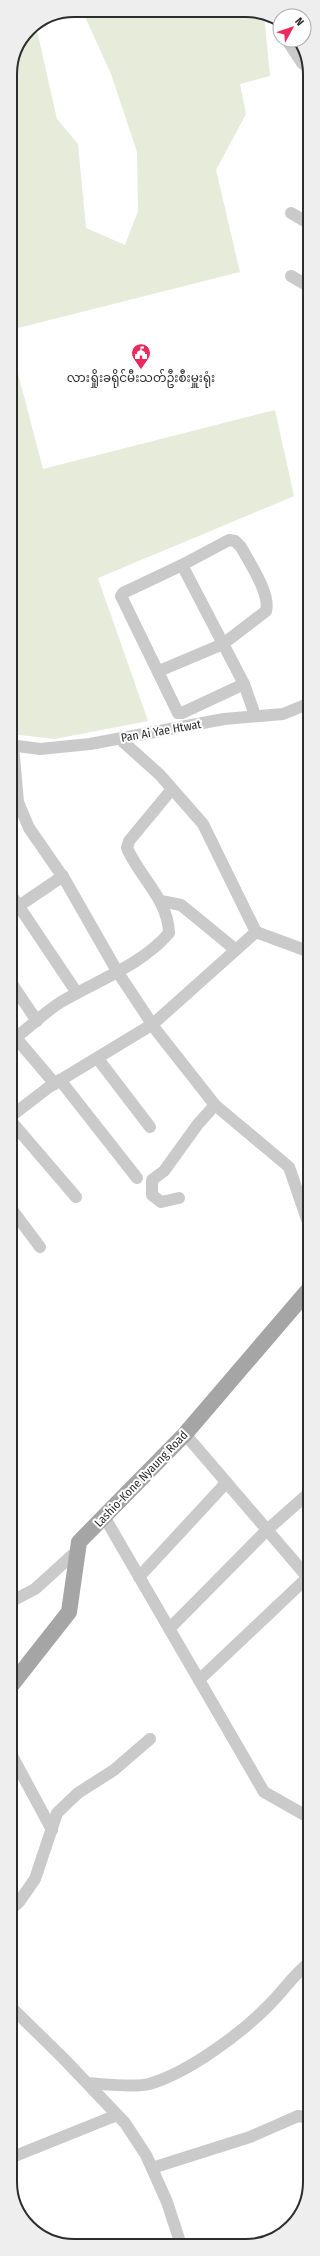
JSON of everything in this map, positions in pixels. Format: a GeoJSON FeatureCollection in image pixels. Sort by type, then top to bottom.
{"type":"FeatureCollection","features":[{"type":"Feature","properties":{"kind":"main road","name":"Lashio-Kone Nyaung Road"},"geometry":{"type":"LineString","coordinates":[[17,1680],[70,1612],[79,1542],[105,1518],[185,1434],[303,1296]]}},
{"type":"Feature","properties":{"kind":"street"},"geometry":{"type":"LineString","coordinates":[[292,48],[302,62]]}},
{"type":"Feature","properties":{"kind":"street"},"geometry":{"type":"LineString","coordinates":[[291,213],[303,220]]}},
{"type":"Feature","properties":{"kind":"street"},"geometry":{"type":"LineString","coordinates":[[291,276],[303,283]]}},
{"type":"Feature","properties":{"kind":"street"},"geometry":{"type":"LineString","coordinates":[[159,671],[223,644],[266,611],[268,603],[241,547],[235,541],[229,540],[182,565],[123,593],[121,596],[159,671],[178,713],[182,713],[244,684]]}},
{"type":"Feature","properties":{"kind":"street"},"geometry":{"type":"LineString","coordinates":[[182,565],[244,684],[255,715]]}},
{"type":"Feature","properties":{"kind":"street","name":"Pan Ai Yae Htwat"},"geometry":{"type":"LineString","coordinates":[[17,746],[40,749],[120,739],[255,715],[283,714],[303,706]]}},
{"type":"Feature","properties":{"kind":"street"},"geometry":{"type":"LineString","coordinates":[[120,739],[160,775],[203,824],[256,932],[303,949]]}},
{"type":"Feature","properties":{"kind":"street"},"geometry":{"type":"LineString","coordinates":[[17,1037],[59,1003],[132,963],[163,940],[169,932],[168,919],[161,901],[127,848],[129,841],[155,812],[172,789]]}},
{"type":"Feature","properties":{"kind":"street"},"geometry":{"type":"LineString","coordinates":[[17,792],[18,802],[29,828],[63,876],[117,971],[153,1024],[197,1084],[216,1105],[290,1167],[303,1207]]}},
{"type":"Feature","properties":{"kind":"street"},"geometry":{"type":"LineString","coordinates":[[17,907],[63,876]]}},
{"type":"Feature","properties":{"kind":"street"},"geometry":{"type":"LineString","coordinates":[[161,901],[181,905],[236,950]]}},
{"type":"Feature","properties":{"kind":"street"},"geometry":{"type":"LineString","coordinates":[[17,913],[77,993]]}},
{"type":"Feature","properties":{"kind":"street"},"geometry":{"type":"LineString","coordinates":[[17,1114],[58,1082],[153,1024],[256,932]]}},
{"type":"Feature","properties":{"kind":"street"},"geometry":{"type":"LineString","coordinates":[[17,991],[37,1021]]}},
{"type":"Feature","properties":{"kind":"street"},"geometry":{"type":"LineString","coordinates":[[17,1044],[58,1082],[136,1178]]}},
{"type":"Feature","properties":{"kind":"street"},"geometry":{"type":"LineString","coordinates":[[98,1058],[150,1127]]}},
{"type":"Feature","properties":{"kind":"street"},"geometry":{"type":"LineString","coordinates":[[179,1198],[160,1202],[152,1195],[152,1180],[164,1171],[198,1124],[216,1105]]}},
{"type":"Feature","properties":{"kind":"street"},"geometry":{"type":"LineString","coordinates":[[17,1127],[76,1197]]}},
{"type":"Feature","properties":{"kind":"street"},"geometry":{"type":"LineString","coordinates":[[17,1216],[40,1247]]}},
{"type":"Feature","properties":{"kind":"street"},"geometry":{"type":"LineString","coordinates":[[185,1434],[303,1571]]}},
{"type":"Feature","properties":{"kind":"street"},"geometry":{"type":"LineString","coordinates":[[139,1577],[226,1482]]}},
{"type":"Feature","properties":{"kind":"street"},"geometry":{"type":"LineString","coordinates":[[169,1629],[267,1530],[303,1498]]}},
{"type":"Feature","properties":{"kind":"street"},"geometry":{"type":"LineString","coordinates":[[105,1518],[264,1792],[303,1814]]}},
{"type":"Feature","properties":{"kind":"street"},"geometry":{"type":"LineString","coordinates":[[17,1598],[35,1589],[78,1550]]}},
{"type":"Feature","properties":{"kind":"street"},"geometry":{"type":"LineString","coordinates":[[200,1680],[303,1584]]}},
{"type":"Feature","properties":{"kind":"street"},"geometry":{"type":"LineString","coordinates":[[17,1904],[35,1879],[57,1813],[78,1793],[114,1770],[150,1739]]}},
{"type":"Feature","properties":{"kind":"street"},"geometry":{"type":"LineString","coordinates":[[17,1765],[52,1830]]}},
{"type":"Feature","properties":{"kind":"street"},"geometry":{"type":"LineString","coordinates":[[88,2084],[148,2084],[186,2068],[223,2043],[270,2004],[297,1972],[303,1968]]}},
{"type":"Feature","properties":{"kind":"street"},"geometry":{"type":"LineString","coordinates":[[17,2013],[117,2115],[146,2155],[167,2202],[179,2239]]}},
{"type":"Feature","properties":{"kind":"street"},"geometry":{"type":"LineString","coordinates":[[17,2151],[117,2115]]}},
{"type":"Feature","properties":{"kind":"street"},"geometry":{"type":"LineString","coordinates":[[152,2168],[250,2137],[298,2116],[303,2117]]}},
{"type":"Feature","properties":{"kind":"green space"},"geometry":{"type":"Polygon","coordinates":[[[85,17],[253,17],[265,20],[270,76],[240,84],[246,114],[216,170],[240,272],[17,328],[17,74],[21,52],[27,42],[37,31],[57,119],[78,144],[86,228],[125,245],[138,211],[137,152],[111,74],[85,17]]]}},
{"type":"Feature","properties":{"kind":"green space"},"geometry":{"type":"Polygon","coordinates":[[[17,370],[43,469],[275,410],[294,496],[98,578],[148,721],[55,739],[17,735],[17,370]]]}},
{"type":"Feature","properties":{"kind":"place","name":"လားရှိုးခရိုင်မီးသတ်ဦးစီးမှူးရုံး"},"geometry":{"type":"Point","coordinates":[141,370]}}]}
